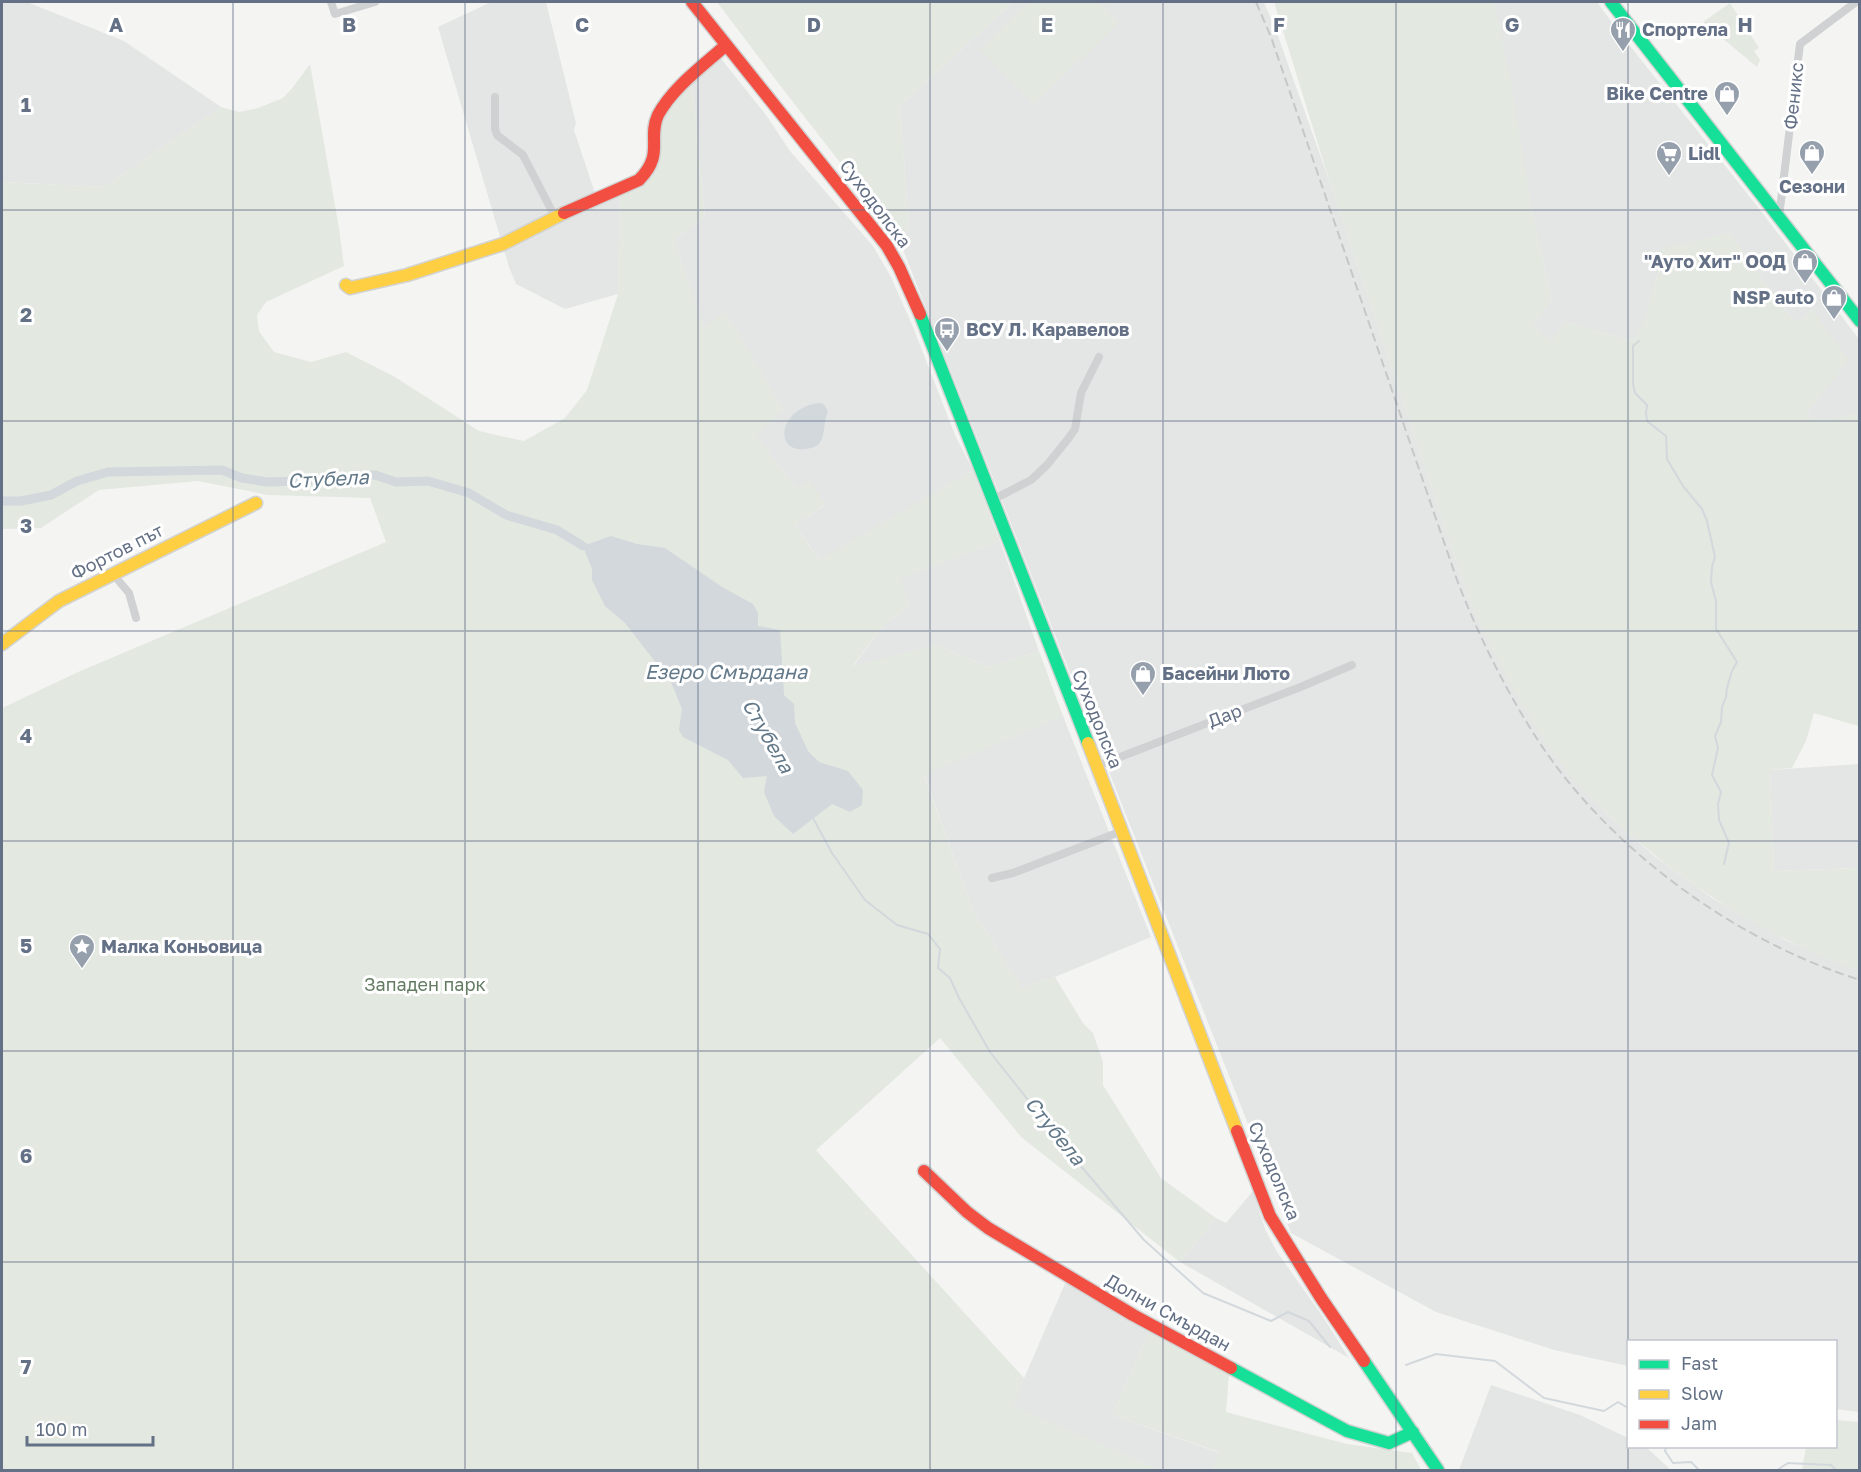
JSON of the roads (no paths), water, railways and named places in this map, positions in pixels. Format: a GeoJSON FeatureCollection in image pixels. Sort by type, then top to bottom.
{"type":"FeatureCollection","features":[{"type":"Feature","properties":{"kind":"street"},"geometry":{"type":"LineString","coordinates":[[331,2],[335,14],[375,2]]}},
{"type":"Feature","properties":{"kind":"street","name":"Суходолска"},"geometry":{"type":"LineString","coordinates":[[692,2],[887,246],[899,267],[1097,766],[1270,1216],[1321,1298],[1438,1470]]}},
{"type":"Feature","properties":{"kind":"street"},"geometry":{"type":"LineString","coordinates":[[1611,2],[1860,321]]}},
{"type":"Feature","properties":{"kind":"street","name":"Феникс"},"geometry":{"type":"LineString","coordinates":[[1779,217],[1800,44],[1856,2]]}},
{"type":"Feature","properties":{"kind":"street"},"geometry":{"type":"LineString","coordinates":[[346,285],[350,288],[407,275],[503,244],[639,180],[648,173],[655,159],[656,120],[659,114],[672,96],[726,45]]}},
{"type":"Feature","properties":{"kind":"street"},"geometry":{"type":"LineString","coordinates":[[495,97],[497,135],[523,155],[555,218]]}},
{"type":"Feature","properties":{"kind":"street"},"geometry":{"type":"LineString","coordinates":[[992,500],[1031,480],[1047,465],[1068,439],[1075,429],[1081,393],[1099,357]]}},
{"type":"Feature","properties":{"kind":"street","name":"Фортов път"},"geometry":{"type":"LineString","coordinates":[[2,644],[59,601],[256,503]]}},
{"type":"Feature","properties":{"kind":"street"},"geometry":{"type":"LineString","coordinates":[[112,573],[129,593],[136,618]]}},
{"type":"Feature","properties":{"kind":"street","name":"Дар"},"geometry":{"type":"LineString","coordinates":[[1097,766],[1352,665]]}},
{"type":"Feature","properties":{"kind":"street"},"geometry":{"type":"LineString","coordinates":[[992,879],[1122,831]]}},
{"type":"Feature","properties":{"kind":"street","name":"Долни Смърдан"},"geometry":{"type":"LineString","coordinates":[[924,1171],[967,1212],[988,1228],[1068,1278],[1347,1431],[1389,1443],[1413,1432]]}},
{"type":"Feature","properties":{"kind":"water"},"geometry":{"type":"Polygon","coordinates":[[[824,404],[828,412],[823,437],[819,444],[806,449],[795,449],[788,445],[785,430],[788,421],[805,407],[824,404]]]}},
{"type":"Feature","properties":{"kind":"water","name":"Езеро Смърдана"},"geometry":{"type":"Polygon","coordinates":[[[611,536],[637,544],[665,548],[722,587],[753,604],[758,613],[758,626],[780,630],[784,695],[794,704],[795,723],[808,751],[819,762],[848,771],[863,790],[862,805],[850,812],[832,804],[793,834],[774,816],[764,792],[767,776],[743,778],[728,760],[683,737],[679,730],[682,709],[671,682],[625,623],[605,606],[592,580],[592,569],[583,546],[611,536]]]}},
{"type":"Feature","properties":{"kind":"waterway"},"geometry":{"type":"LineString","coordinates":[[1639,341],[1633,346],[1635,393],[1647,405],[1647,421],[1666,436],[1667,459],[1683,486],[1702,509],[1707,521],[1715,557],[1711,582],[1716,601],[1716,629],[1737,662],[1732,671],[1722,707],[1721,722],[1715,736],[1718,748],[1712,775],[1721,792],[1718,804],[1719,820],[1729,843],[1724,864]]}},
{"type":"Feature","properties":{"kind":"waterway","name":"Стубела"},"geometry":{"type":"LineString","coordinates":[[2,501],[21,501],[51,495],[77,481],[108,472],[222,470],[242,478],[267,482],[375,475],[396,482],[428,481],[469,493],[506,515],[557,530],[583,546]]}},
{"type":"Feature","properties":{"kind":"waterway","name":"Стубела"},"geometry":{"type":"LineString","coordinates":[[813,818],[832,853],[865,900],[897,925],[928,934],[940,949],[938,968],[950,978],[990,1052],[1074,1158],[1144,1240],[1203,1293],[1271,1321],[1288,1312],[1309,1321],[1330,1347]]}},
{"type":"Feature","properties":{"kind":"waterway","name":"Стубела"},"geometry":{"type":"LineString","coordinates":[[1406,1365],[1436,1354],[1495,1361],[1544,1398],[1604,1411],[1618,1402],[1627,1407]]}},
{"type":"Feature","properties":{"kind":"waterway","name":"Стубела"},"geometry":{"type":"LineString","coordinates":[[1666,1448],[1665,1451],[1673,1463],[1691,1462],[1699,1470]]}},
{"type":"Feature","properties":{"kind":"waterway","name":"Стубела"},"geometry":{"type":"LineString","coordinates":[[1777,1470],[1788,1463],[1831,1465],[1836,1470]]}},
{"type":"Feature","properties":{"kind":"railway"},"geometry":{"type":"LineString","coordinates":[[1256,2],[1271,37],[1457,580],[1491,657],[1532,731],[1561,773],[1595,812],[1633,849],[1675,883],[1719,914],[1765,940],[1812,962],[1860,980]]}},
{"type":"Feature","properties":{"kind":"place","name":"Спортела"},"geometry":{"type":"Point","coordinates":[1623,53]}},
{"type":"Feature","properties":{"kind":"place","name":"Bike Centre"},"geometry":{"type":"Point","coordinates":[1727,117]}},
{"type":"Feature","properties":{"kind":"place","name":"Сезони"},"geometry":{"type":"Point","coordinates":[1812,176]}},
{"type":"Feature","properties":{"kind":"place","name":"Lidl"},"geometry":{"type":"Point","coordinates":[1669,177]}},
{"type":"Feature","properties":{"kind":"place","name":"\"Ауто Хит\" ООД"},"geometry":{"type":"Point","coordinates":[1805,285]}},
{"type":"Feature","properties":{"kind":"place","name":"NSP auto"},"geometry":{"type":"Point","coordinates":[1834,321]}},
{"type":"Feature","properties":{"kind":"place","name":"ВСУ Л. Каравелов"},"geometry":{"type":"Point","coordinates":[947,353]}},
{"type":"Feature","properties":{"kind":"place","name":"Басейни Люто"},"geometry":{"type":"Point","coordinates":[1143,697]}},
{"type":"Feature","properties":{"kind":"place","name":"Малка Коньовица"},"geometry":{"type":"Point","coordinates":[82,970]}},
{"type":"Feature","properties":{"kind":"park label","name":"Западен парк"},"geometry":{"type":"Point","coordinates":[425,985]}}]}
